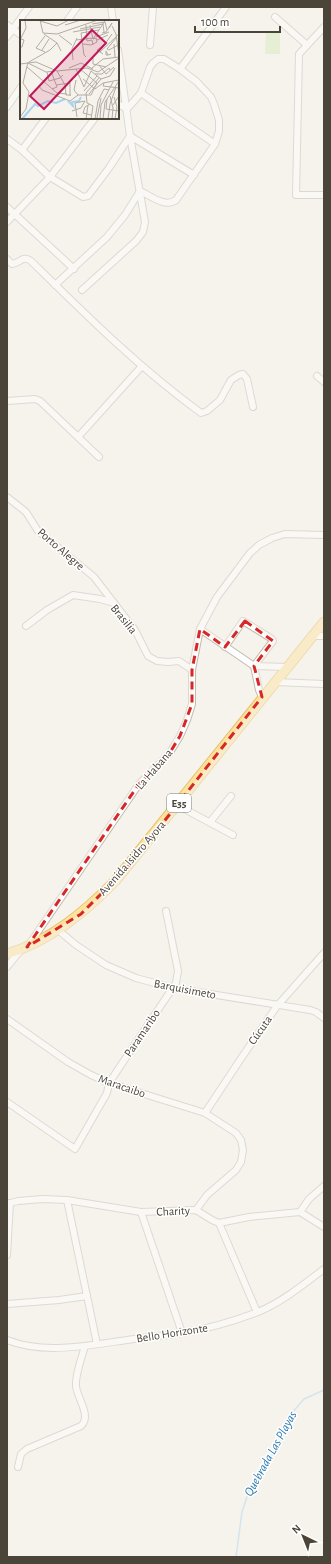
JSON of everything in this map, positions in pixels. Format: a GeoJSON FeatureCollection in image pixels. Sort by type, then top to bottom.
{"type":"FeatureCollection","features":[{"type":"Feature","properties":{"kind":"main road","name":"Avenida Isidro Ayora"},"geometry":{"type":"LineString","coordinates":[[7,954],[23,949],[58,930],[80,914],[116,880],[324,622]]}},
{"type":"Feature","properties":{"kind":"street"},"geometry":{"type":"LineString","coordinates":[[7,37],[29,7]]}},
{"type":"Feature","properties":{"kind":"street"},"geometry":{"type":"LineString","coordinates":[[68,20],[77,7]]}},
{"type":"Feature","properties":{"kind":"street"},"geometry":{"type":"LineString","coordinates":[[111,7],[113,20]]}},
{"type":"Feature","properties":{"kind":"street"},"geometry":{"type":"LineString","coordinates":[[150,45],[153,7]]}},
{"type":"Feature","properties":{"kind":"street"},"geometry":{"type":"LineString","coordinates":[[180,69],[226,7]]}},
{"type":"Feature","properties":{"kind":"street"},"geometry":{"type":"LineString","coordinates":[[275,17],[307,45]]}},
{"type":"Feature","properties":{"kind":"street"},"geometry":{"type":"LineString","coordinates":[[7,25],[20,34]]}},
{"type":"Feature","properties":{"kind":"street"},"geometry":{"type":"LineString","coordinates":[[324,28],[299,54],[296,195],[324,195]]}},
{"type":"Feature","properties":{"kind":"street"},"geometry":{"type":"LineString","coordinates":[[82,290],[136,241],[143,232],[145,222],[130,136],[119,56]]}},
{"type":"Feature","properties":{"kind":"street"},"geometry":{"type":"LineString","coordinates":[[126,109],[140,93],[153,63],[158,59],[164,59],[180,69],[208,92],[214,104],[218,120],[219,131],[215,144],[176,200],[171,204],[166,203],[140,191]]}},
{"type":"Feature","properties":{"kind":"street"},"geometry":{"type":"LineString","coordinates":[[119,87],[123,81]]}},
{"type":"Feature","properties":{"kind":"street"},"geometry":{"type":"LineString","coordinates":[[7,107],[20,88]]}},
{"type":"Feature","properties":{"kind":"street"},"geometry":{"type":"LineString","coordinates":[[140,93],[215,144]]}},
{"type":"Feature","properties":{"kind":"street"},"geometry":{"type":"LineString","coordinates":[[119,105],[126,109]]}},
{"type":"Feature","properties":{"kind":"street"},"geometry":{"type":"LineString","coordinates":[[22,150],[45,119]]}},
{"type":"Feature","properties":{"kind":"street"},"geometry":{"type":"LineString","coordinates":[[7,222],[50,177],[94,119]]}},
{"type":"Feature","properties":{"kind":"street"},"geometry":{"type":"LineString","coordinates":[[130,136],[194,176]]}},
{"type":"Feature","properties":{"kind":"street"},"geometry":{"type":"LineString","coordinates":[[7,139],[22,150],[50,177],[86,198],[110,168],[130,136]]}},
{"type":"Feature","properties":{"kind":"street"},"geometry":{"type":"LineString","coordinates":[[55,285],[108,237],[125,215],[140,191]]}},
{"type":"Feature","properties":{"kind":"street"},"geometry":{"type":"LineString","coordinates":[[7,207],[74,269]]}},
{"type":"Feature","properties":{"kind":"street"},"geometry":{"type":"LineString","coordinates":[[7,259],[12,264],[17,264],[23,258],[27,258],[142,366],[173,392],[202,413],[207,411],[221,399],[231,380],[243,374],[247,379],[253,407]]}},
{"type":"Feature","properties":{"kind":"street"},"geometry":{"type":"LineString","coordinates":[[78,437],[142,366]]}},
{"type":"Feature","properties":{"kind":"street"},"geometry":{"type":"LineString","coordinates":[[317,376],[324,382]]}},
{"type":"Feature","properties":{"kind":"street"},"geometry":{"type":"LineString","coordinates":[[7,401],[35,399],[40,401],[99,457]]}},
{"type":"Feature","properties":{"kind":"street","name":"Porto Alegre"},"geometry":{"type":"LineString","coordinates":[[7,497],[26,512],[38,531],[94,577],[114,603]]}},
{"type":"Feature","properties":{"kind":"street","name":"La Habana"},"geometry":{"type":"LineString","coordinates":[[7,967],[23,949],[139,784],[169,754],[180,736],[192,704],[192,670],[200,629],[217,597],[235,571],[250,553],[259,545],[272,538],[285,534],[324,534]]}},
{"type":"Feature","properties":{"kind":"street","name":"Brasilia"},"geometry":{"type":"LineString","coordinates":[[26,626],[47,610],[73,595],[100,599],[114,603],[135,630],[148,656],[157,661],[179,661],[192,670]]}},
{"type":"Feature","properties":{"kind":"street"},"geometry":{"type":"LineString","coordinates":[[225,646],[243,621],[272,639],[273,641],[254,666],[262,698]]}},
{"type":"Feature","properties":{"kind":"street"},"geometry":{"type":"LineString","coordinates":[[200,629],[254,666],[288,667]]}},
{"type":"Feature","properties":{"kind":"street"},"geometry":{"type":"LineString","coordinates":[[313,636],[324,636]]}},
{"type":"Feature","properties":{"kind":"street"},"geometry":{"type":"LineString","coordinates":[[275,682],[324,684]]}},
{"type":"Feature","properties":{"kind":"street"},"geometry":{"type":"LineString","coordinates":[[210,822],[231,796]]}},
{"type":"Feature","properties":{"kind":"street"},"geometry":{"type":"LineString","coordinates":[[177,805],[233,835]]}},
{"type":"Feature","properties":{"kind":"street","name":"Paramaribo"},"geometry":{"type":"LineString","coordinates":[[7,1102],[75,1149],[108,1093],[109,1084],[176,983],[178,971],[166,910]]}},
{"type":"Feature","properties":{"kind":"street","name":"Barquisimeto"},"geometry":{"type":"LineString","coordinates":[[58,930],[76,945],[113,970],[136,978],[173,988],[310,1010],[324,1018]]}},
{"type":"Feature","properties":{"kind":"street","name":"Cúcuta"},"geometry":{"type":"LineString","coordinates":[[205,1113],[278,1006],[324,953]]}},
{"type":"Feature","properties":{"kind":"street","name":"Maracaibo"},"geometry":{"type":"LineString","coordinates":[[7,1019],[68,1062],[109,1084],[205,1113],[233,1130],[241,1140],[243,1156],[236,1170],[207,1195],[196,1210]]}},
{"type":"Feature","properties":{"kind":"street"},"geometry":{"type":"LineString","coordinates":[[300,1212],[308,1199],[324,1186]]}},
{"type":"Feature","properties":{"kind":"street","name":"Charity"},"geometry":{"type":"LineString","coordinates":[[9,1203],[43,1200],[67,1200],[141,1212],[196,1210],[219,1223]]}},
{"type":"Feature","properties":{"kind":"street"},"geometry":{"type":"LineString","coordinates":[[67,1200],[97,1344]]}},
{"type":"Feature","properties":{"kind":"street"},"geometry":{"type":"LineString","coordinates":[[7,1255],[9,1203]]}},
{"type":"Feature","properties":{"kind":"street"},"geometry":{"type":"LineString","coordinates":[[141,1212],[182,1333]]}},
{"type":"Feature","properties":{"kind":"street"},"geometry":{"type":"LineString","coordinates":[[257,1312],[219,1223],[249,1217],[300,1212],[324,1227]]}},
{"type":"Feature","properties":{"kind":"street","name":"Bello Horizonte"},"geometry":{"type":"LineString","coordinates":[[7,1340],[49,1348],[85,1346],[182,1333],[222,1324],[257,1312],[284,1299],[324,1269]]}},
{"type":"Feature","properties":{"kind":"street"},"geometry":{"type":"LineString","coordinates":[[7,1304],[87,1296]]}},
{"type":"Feature","properties":{"kind":"street"},"geometry":{"type":"LineString","coordinates":[[18,1467],[21,1454],[26,1449],[81,1426],[85,1422],[85,1415],[76,1386],[85,1346]]}},
{"type":"Feature","properties":{"kind":"highlighted area"},"geometry":{"type":"Polygon","coordinates":[[[245,621],[273,641],[254,666],[262,697],[129,866],[81,914],[27,947],[139,784],[169,754],[180,736],[192,704],[192,670],[200,629],[225,647],[245,621]]]}},
{"type":"Feature","properties":{"kind":"green space"},"geometry":{"type":"Polygon","coordinates":[[[280,32],[280,54],[265,54],[266,33],[280,32]]]}},
{"type":"Feature","properties":{"kind":"waterway","name":"Quebrada Las Playas"},"geometry":{"type":"LineString","coordinates":[[236,1557],[242,1512],[250,1488],[280,1443],[290,1415],[304,1399],[324,1390]]}}]}
